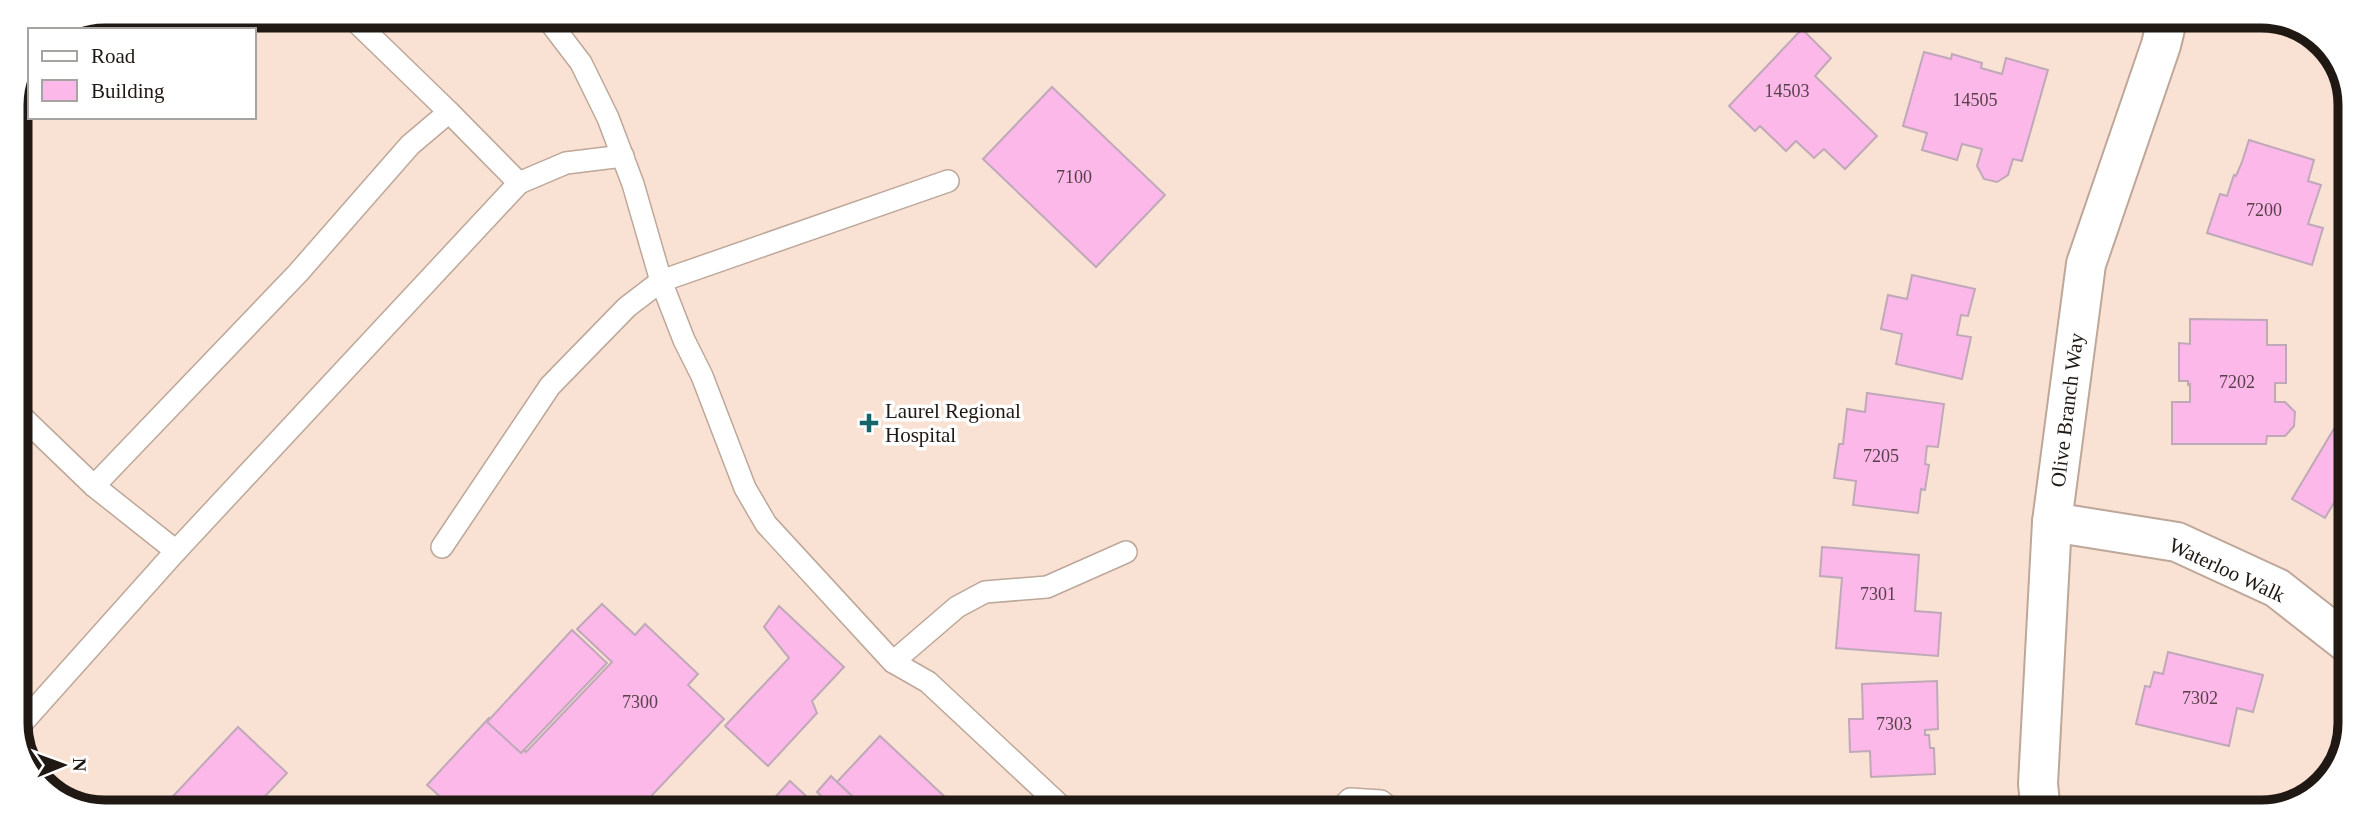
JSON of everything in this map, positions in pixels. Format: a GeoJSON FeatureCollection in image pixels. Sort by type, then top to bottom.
{"type":"FeatureCollection","features":[{"type":"Feature","properties":{"kind":"street","name":"Olive Branch Way"},"geometry":{"type":"LineString","coordinates":[[2040,800],[2038,784],[2052,522],[2086,264],[2165,28]]}},
{"type":"Feature","properties":{"kind":"street","name":"Waterloo Walk"},"geometry":{"type":"LineString","coordinates":[[2052,522],[2177,542],[2277,588],[2338,636]]}},
{"type":"Feature","properties":{"kind":"lane"},"geometry":{"type":"LineString","coordinates":[[362,28],[519,183]]}},
{"type":"Feature","properties":{"kind":"lane"},"geometry":{"type":"LineString","coordinates":[[554,28],[581,64],[608,118],[623,156],[661,281],[684,340],[702,376],[745,488],[766,524],[893,662],[928,682],[1054,800]]}},
{"type":"Feature","properties":{"kind":"lane"},"geometry":{"type":"LineString","coordinates":[[94,486],[298,274],[410,145],[449,112]]}},
{"type":"Feature","properties":{"kind":"lane"},"geometry":{"type":"LineString","coordinates":[[28,717],[176,551],[519,183],[566,163],[623,156]]}},
{"type":"Feature","properties":{"kind":"lane"},"geometry":{"type":"LineString","coordinates":[[442,547],[550,386],[626,307],[661,281],[948,181]]}},
{"type":"Feature","properties":{"kind":"lane"},"geometry":{"type":"LineString","coordinates":[[28,423],[94,486],[176,551]]}},
{"type":"Feature","properties":{"kind":"lane"},"geometry":{"type":"LineString","coordinates":[[893,662],[957,607],[985,592],[1047,587],[1126,552]]}},
{"type":"Feature","properties":{"kind":"building"},"geometry":{"type":"Polygon","coordinates":[[[1802,29],[1831,58],[1815,76],[1877,136],[1845,169],[1824,149],[1814,158],[1796,141],[1786,151],[1760,126],[1755,131],[1729,106],[1802,29]]]}},
{"type":"Feature","properties":{"kind":"building"},"geometry":{"type":"Polygon","coordinates":[[[1924,52],[1951,59],[1952,54],[1982,63],[1981,68],[2002,74],[2006,58],[2048,70],[2022,161],[2013,159],[2008,175],[1997,182],[1984,179],[1977,166],[1982,149],[1962,144],[1957,160],[1922,150],[1927,133],[1903,126],[1924,52]]]}},
{"type":"Feature","properties":{"kind":"building"},"geometry":{"type":"Polygon","coordinates":[[[1052,87],[1165,195],[1096,267],[983,159],[1052,87]]]}},
{"type":"Feature","properties":{"kind":"building"},"geometry":{"type":"Polygon","coordinates":[[[2249,140],[2314,160],[2308,181],[2321,185],[2308,224],[2323,228],[2312,265],[2207,233],[2220,194],[2227,196],[2249,140]]]}},
{"type":"Feature","properties":{"kind":"building"},"geometry":{"type":"Polygon","coordinates":[[[1912,275],[1975,289],[1968,316],[1961,315],[1957,335],[1971,337],[1962,379],[1896,364],[1902,334],[1881,329],[1888,295],[1907,299],[1912,275]]]}},
{"type":"Feature","properties":{"kind":"building"},"geometry":{"type":"Polygon","coordinates":[[[2190,319],[2267,320],[2267,345],[2286,345],[2286,383],[2275,383],[2275,402],[2285,402],[2295,412],[2294,426],[2285,436],[2267,436],[2266,444],[2172,444],[2172,402],[2190,402],[2190,384],[2188,385],[2188,381],[2179,381],[2179,343],[2190,344],[2190,319]]]}},
{"type":"Feature","properties":{"kind":"building"},"geometry":{"type":"Polygon","coordinates":[[[1867,393],[1944,404],[1938,447],[1927,446],[1925,464],[1929,465],[1925,490],[1921,489],[1918,513],[1853,505],[1856,481],[1834,478],[1839,444],[1843,444],[1847,409],[1865,412],[1867,393]]]}},
{"type":"Feature","properties":{"kind":"building"},"geometry":{"type":"Polygon","coordinates":[[[2338,422],[2338,503],[2335,501],[2325,518],[2292,499],[2338,422]]]}},
{"type":"Feature","properties":{"kind":"building"},"geometry":{"type":"Polygon","coordinates":[[[1822,547],[1919,555],[1915,611],[1941,613],[1938,656],[1836,648],[1842,578],[1820,576],[1822,547]]]}},
{"type":"Feature","properties":{"kind":"building"},"geometry":{"type":"Polygon","coordinates":[[[602,604],[635,635],[645,624],[698,674],[688,685],[724,719],[648,800],[444,800],[427,785],[489,718],[526,752],[612,662],[577,629],[602,604]]]}},
{"type":"Feature","properties":{"kind":"building"},"geometry":{"type":"Polygon","coordinates":[[[779,606],[844,667],[812,701],[817,713],[768,766],[725,726],[789,658],[764,627],[779,606]]]}},
{"type":"Feature","properties":{"kind":"building"},"geometry":{"type":"Polygon","coordinates":[[[572,630],[607,663],[521,753],[487,722],[572,630]]]}},
{"type":"Feature","properties":{"kind":"building"},"geometry":{"type":"Polygon","coordinates":[[[2168,652],[2263,675],[2253,712],[2237,708],[2229,746],[2136,724],[2145,686],[2150,687],[2154,672],[2163,674],[2168,652]]]}},
{"type":"Feature","properties":{"kind":"building"},"geometry":{"type":"Polygon","coordinates":[[[1937,681],[1938,729],[1925,730],[1925,735],[1929,735],[1930,748],[1934,748],[1935,774],[1871,777],[1870,751],[1850,752],[1849,719],[1863,719],[1862,684],[1937,681]]]}},
{"type":"Feature","properties":{"kind":"building"},"geometry":{"type":"Polygon","coordinates":[[[238,727],[287,773],[262,800],[170,800],[238,727]]]}},
{"type":"Feature","properties":{"kind":"building"},"geometry":{"type":"Polygon","coordinates":[[[880,736],[944,796],[940,800],[856,800],[837,782],[880,736]]]}},
{"type":"Feature","properties":{"kind":"building"},"geometry":{"type":"Polygon","coordinates":[[[831,776],[856,800],[825,800],[817,792],[831,776]]]}},
{"type":"Feature","properties":{"kind":"building"},"geometry":{"type":"Polygon","coordinates":[[[790,781],[810,800],[772,800],[790,781]]]}},
{"type":"Feature","properties":{"kind":"place","name":"Laurel Regional Hospital"},"geometry":{"type":"Point","coordinates":[869,423]}}]}
